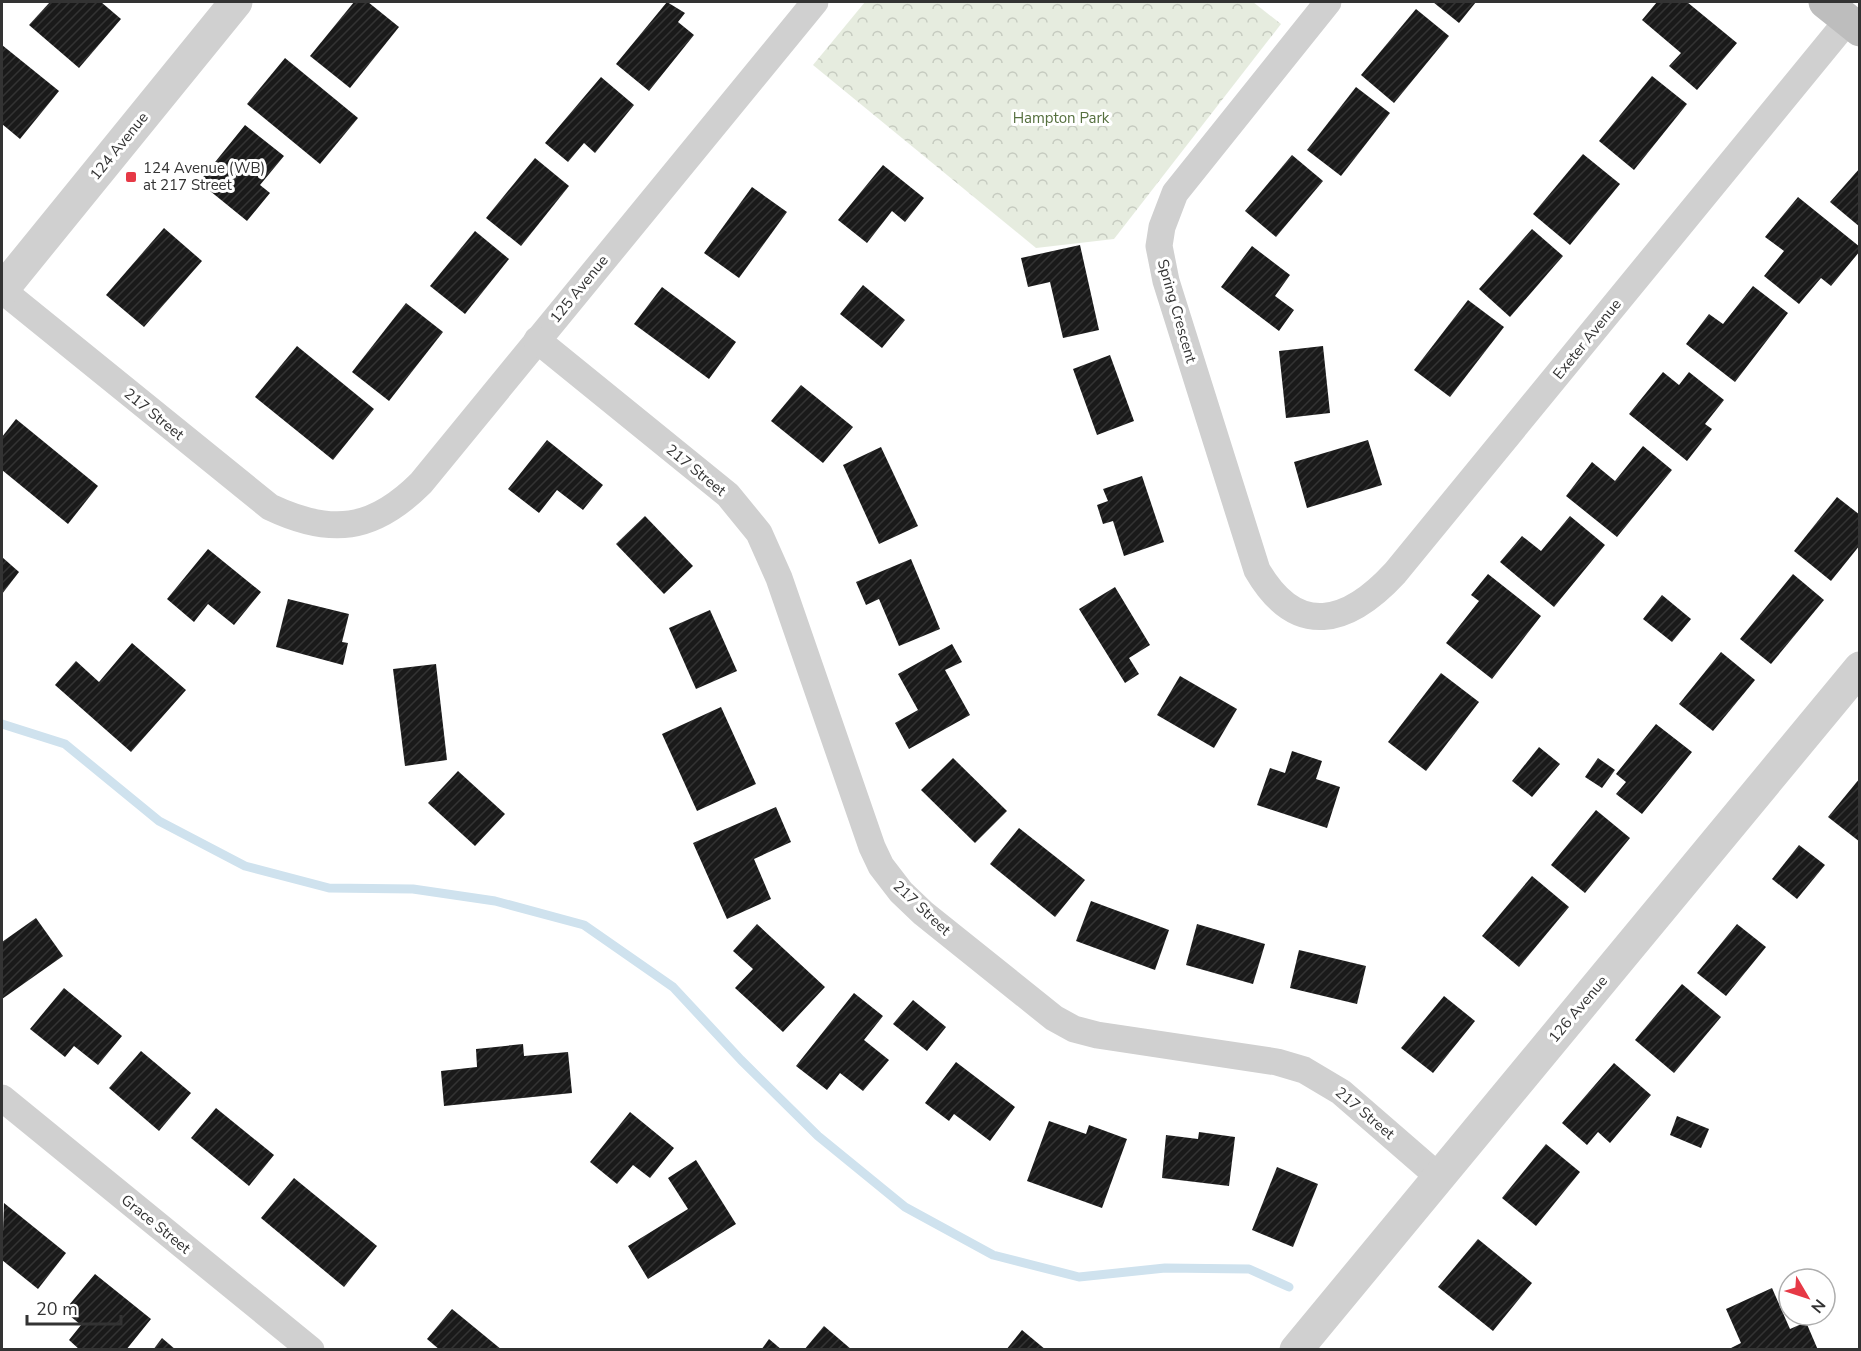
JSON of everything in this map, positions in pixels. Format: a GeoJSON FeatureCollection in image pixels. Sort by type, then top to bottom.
{"type":"FeatureCollection","features":[{"type":"Feature","properties":{"kind":"street","name":"124 Avenue"},"geometry":{"type":"LineString","coordinates":[[2,290],[236,2]]}},
{"type":"Feature","properties":{"kind":"street","name":"125 Avenue"},"geometry":{"type":"LineString","coordinates":[[314,523],[337,526],[354,525],[385,513],[421,483],[815,2]]}},
{"type":"Feature","properties":{"kind":"street","name":"Spring Crescent"},"geometry":{"type":"LineString","coordinates":[[1300,612],[1276,598],[1257,570],[1166,281],[1159,246],[1167,209],[1187,175],[1328,2]]}},
{"type":"Feature","properties":{"kind":"street","name":"Exeter Avenue"},"geometry":{"type":"LineString","coordinates":[[1300,612],[1330,616],[1347,612],[1358,607],[1383,586],[1844,17]]}},
{"type":"Feature","properties":{"kind":"street","name":"217 Street"},"geometry":{"type":"LineString","coordinates":[[2,290],[270,507],[293,518],[314,523]]}},
{"type":"Feature","properties":{"kind":"street","name":"217 Street"},"geometry":{"type":"LineString","coordinates":[[537,340],[728,495],[759,533],[779,578],[872,847],[881,867],[901,892],[923,913],[1031,1000],[1074,1029],[1133,1041],[1277,1062],[1323,1079],[1439,1177]]}},
{"type":"Feature","properties":{"kind":"street","name":"126 Avenue"},"geometry":{"type":"LineString","coordinates":[[1296,1350],[1860,668]]}},
{"type":"Feature","properties":{"kind":"street","name":"Grace Street"},"geometry":{"type":"LineString","coordinates":[[2,1098],[310,1350]]}},
{"type":"Feature","properties":{"kind":"green space","name":"Hampton Park"},"geometry":{"type":"Polygon","coordinates":[[[865,2],[1253,2],[1281,24],[1114,239],[1036,248],[813,65],[865,2]]]}},
{"type":"Feature","properties":{"kind":"building"},"geometry":{"type":"Polygon","coordinates":[[[50,2],[101,2],[121,19],[79,68],[29,25],[50,2]]]}},
{"type":"Feature","properties":{"kind":"building"},"geometry":{"type":"Polygon","coordinates":[[[354,2],[368,2],[399,27],[350,88],[310,56],[354,2]]]}},
{"type":"Feature","properties":{"kind":"building"},"geometry":{"type":"Polygon","coordinates":[[[667,2],[685,13],[678,22],[694,35],[649,91],[616,64],[667,2]]]}},
{"type":"Feature","properties":{"kind":"building"},"geometry":{"type":"Polygon","coordinates":[[[1433,2],[1476,2],[1459,23],[1433,2]]]}},
{"type":"Feature","properties":{"kind":"building"},"geometry":{"type":"Polygon","coordinates":[[[1657,2],[1687,2],[1737,43],[1697,90],[1669,66],[1681,53],[1642,20],[1657,2]]]}},
{"type":"Feature","properties":{"kind":"building"},"geometry":{"type":"Polygon","coordinates":[[[1416,9],[1449,36],[1394,103],[1361,75],[1416,9]]]}},
{"type":"Feature","properties":{"kind":"building"},"geometry":{"type":"Polygon","coordinates":[[[2,45],[59,91],[20,139],[2,124],[2,45]]]}},
{"type":"Feature","properties":{"kind":"building"},"geometry":{"type":"Polygon","coordinates":[[[285,58],[358,118],[320,164],[247,104],[285,58]]]}},
{"type":"Feature","properties":{"kind":"building"},"geometry":{"type":"Polygon","coordinates":[[[1652,76],[1687,104],[1634,170],[1599,141],[1652,76]]]}},
{"type":"Feature","properties":{"kind":"building"},"geometry":{"type":"Polygon","coordinates":[[[601,77],[634,105],[595,153],[584,143],[568,162],[545,143],[601,77]]]}},
{"type":"Feature","properties":{"kind":"building"},"geometry":{"type":"Polygon","coordinates":[[[1356,87],[1390,113],[1341,176],[1307,150],[1356,87]]]}},
{"type":"Feature","properties":{"kind":"building"},"geometry":{"type":"Polygon","coordinates":[[[245,125],[284,156],[260,185],[270,193],[247,221],[199,182],[245,125]]]}},
{"type":"Feature","properties":{"kind":"building"},"geometry":{"type":"Polygon","coordinates":[[[1583,154],[1620,184],[1570,245],[1533,214],[1583,154]]]}},
{"type":"Feature","properties":{"kind":"building"},"geometry":{"type":"Polygon","coordinates":[[[1292,155],[1323,181],[1276,237],[1245,211],[1292,155]]]}},
{"type":"Feature","properties":{"kind":"building"},"geometry":{"type":"Polygon","coordinates":[[[535,158],[569,186],[521,246],[486,218],[535,158]]]}},
{"type":"Feature","properties":{"kind":"building"},"geometry":{"type":"Polygon","coordinates":[[[883,165],[924,198],[905,222],[892,211],[867,243],[838,220],[883,165]]]}},
{"type":"Feature","properties":{"kind":"building"},"geometry":{"type":"Polygon","coordinates":[[[1860,168],[1860,227],[1830,202],[1860,168]]]}},
{"type":"Feature","properties":{"kind":"building"},"geometry":{"type":"Polygon","coordinates":[[[752,187],[787,212],[739,278],[704,253],[752,187]]]}},
{"type":"Feature","properties":{"kind":"building"},"geometry":{"type":"Polygon","coordinates":[[[1798,197],[1860,247],[1860,251],[1831,286],[1821,278],[1799,304],[1764,276],[1784,251],[1765,237],[1798,197]]]}},
{"type":"Feature","properties":{"kind":"building"},"geometry":{"type":"Polygon","coordinates":[[[164,228],[202,261],[144,327],[106,295],[164,228]]]}},
{"type":"Feature","properties":{"kind":"building"},"geometry":{"type":"Polygon","coordinates":[[[1532,229],[1563,256],[1510,317],[1479,289],[1532,229]]]}},
{"type":"Feature","properties":{"kind":"building"},"geometry":{"type":"Polygon","coordinates":[[[475,231],[509,259],[465,314],[430,286],[475,231]]]}},
{"type":"Feature","properties":{"kind":"building"},"geometry":{"type":"Polygon","coordinates":[[[1080,245],[1099,330],[1063,338],[1050,282],[1028,287],[1021,258],[1080,245]]]}},
{"type":"Feature","properties":{"kind":"building"},"geometry":{"type":"Polygon","coordinates":[[[1252,246],[1290,275],[1275,296],[1294,310],[1279,331],[1221,287],[1252,246]]]}},
{"type":"Feature","properties":{"kind":"building"},"geometry":{"type":"Polygon","coordinates":[[[863,285],[905,320],[882,348],[840,314],[863,285]]]}},
{"type":"Feature","properties":{"kind":"building"},"geometry":{"type":"Polygon","coordinates":[[[1753,286],[1788,313],[1735,382],[1686,344],[1709,314],[1723,324],[1753,286]]]}},
{"type":"Feature","properties":{"kind":"building"},"geometry":{"type":"Polygon","coordinates":[[[662,287],[736,342],[709,379],[634,324],[662,287]]]}},
{"type":"Feature","properties":{"kind":"building"},"geometry":{"type":"Polygon","coordinates":[[[1468,300],[1504,327],[1450,397],[1414,370],[1468,300]]]}},
{"type":"Feature","properties":{"kind":"building"},"geometry":{"type":"Polygon","coordinates":[[[406,303],[443,332],[389,401],[352,372],[406,303]]]}},
{"type":"Feature","properties":{"kind":"building"},"geometry":{"type":"Polygon","coordinates":[[[297,346],[374,409],[333,460],[255,397],[297,346]]]}},
{"type":"Feature","properties":{"kind":"building"},"geometry":{"type":"Polygon","coordinates":[[[1323,346],[1330,413],[1286,418],[1279,351],[1323,346]]]}},
{"type":"Feature","properties":{"kind":"building"},"geometry":{"type":"Polygon","coordinates":[[[1110,355],[1134,421],[1097,435],[1073,369],[1110,355]]]}},
{"type":"Feature","properties":{"kind":"building"},"geometry":{"type":"Polygon","coordinates":[[[1663,372],[1679,385],[1689,372],[1724,400],[1705,424],[1712,429],[1687,461],[1629,414],[1663,372]]]}},
{"type":"Feature","properties":{"kind":"building"},"geometry":{"type":"Polygon","coordinates":[[[801,385],[853,427],[823,463],[771,421],[801,385]]]}},
{"type":"Feature","properties":{"kind":"building"},"geometry":{"type":"Polygon","coordinates":[[[16,419],[98,486],[68,524],[2,470],[2,437],[16,419]]]}},
{"type":"Feature","properties":{"kind":"building"},"geometry":{"type":"Polygon","coordinates":[[[547,440],[603,485],[583,510],[557,490],[539,513],[508,489],[547,440]]]}},
{"type":"Feature","properties":{"kind":"building"},"geometry":{"type":"Polygon","coordinates":[[[1368,440],[1382,485],[1307,508],[1294,462],[1368,440]]]}},
{"type":"Feature","properties":{"kind":"building"},"geometry":{"type":"Polygon","coordinates":[[[1643,446],[1672,470],[1617,537],[1566,496],[1592,462],[1615,481],[1643,446]]]}},
{"type":"Feature","properties":{"kind":"building"},"geometry":{"type":"Polygon","coordinates":[[[881,447],[918,526],[879,544],[843,465],[881,447]]]}},
{"type":"Feature","properties":{"kind":"building"},"geometry":{"type":"Polygon","coordinates":[[[1142,476],[1164,542],[1124,556],[1113,521],[1103,524],[1097,505],[1108,501],[1103,489],[1142,476]]]}},
{"type":"Feature","properties":{"kind":"building"},"geometry":{"type":"Polygon","coordinates":[[[1837,497],[1860,515],[1860,545],[1831,581],[1794,551],[1837,497]]]}},
{"type":"Feature","properties":{"kind":"building"},"geometry":{"type":"Polygon","coordinates":[[[645,516],[693,566],[664,594],[616,544],[645,516]]]}},
{"type":"Feature","properties":{"kind":"building"},"geometry":{"type":"Polygon","coordinates":[[[1570,516],[1605,545],[1554,607],[1500,562],[1522,536],[1541,551],[1570,516]]]}},
{"type":"Feature","properties":{"kind":"building"},"geometry":{"type":"Polygon","coordinates":[[[208,549],[261,592],[234,625],[208,604],[194,622],[167,599],[208,549]]]}},
{"type":"Feature","properties":{"kind":"building"},"geometry":{"type":"Polygon","coordinates":[[[2,557],[19,572],[2,594],[2,557]]]}},
{"type":"Feature","properties":{"kind":"building"},"geometry":{"type":"Polygon","coordinates":[[[911,559],[940,629],[899,646],[879,599],[866,605],[856,582],[911,559]]]}},
{"type":"Feature","properties":{"kind":"building"},"geometry":{"type":"Polygon","coordinates":[[[1488,574],[1541,616],[1492,679],[1446,643],[1479,601],[1471,595],[1488,574]]]}},
{"type":"Feature","properties":{"kind":"building"},"geometry":{"type":"Polygon","coordinates":[[[1793,574],[1824,600],[1771,664],[1740,639],[1793,574]]]}},
{"type":"Feature","properties":{"kind":"building"},"geometry":{"type":"Polygon","coordinates":[[[1115,587],[1150,645],[1129,658],[1139,674],[1125,683],[1079,609],[1115,587]]]}},
{"type":"Feature","properties":{"kind":"building"},"geometry":{"type":"Polygon","coordinates":[[[1662,595],[1691,619],[1672,642],[1643,619],[1662,595]]]}},
{"type":"Feature","properties":{"kind":"building"},"geometry":{"type":"Polygon","coordinates":[[[288,599],[349,614],[342,642],[348,643],[343,665],[276,647],[288,599]]]}},
{"type":"Feature","properties":{"kind":"building"},"geometry":{"type":"Polygon","coordinates":[[[710,610],[737,671],[696,689],[669,628],[710,610]]]}},
{"type":"Feature","properties":{"kind":"building"},"geometry":{"type":"Polygon","coordinates":[[[132,643],[186,690],[131,752],[55,685],[76,661],[99,682],[132,643]]]}},
{"type":"Feature","properties":{"kind":"building"},"geometry":{"type":"Polygon","coordinates":[[[952,644],[962,662],[945,670],[970,715],[909,749],[895,723],[918,710],[898,674],[952,644]]]}},
{"type":"Feature","properties":{"kind":"building"},"geometry":{"type":"Polygon","coordinates":[[[1721,652],[1755,680],[1713,731],[1679,704],[1721,652]]]}},
{"type":"Feature","properties":{"kind":"building"},"geometry":{"type":"Polygon","coordinates":[[[436,664],[447,760],[405,766],[393,669],[436,664]]]}},
{"type":"Feature","properties":{"kind":"building"},"geometry":{"type":"Polygon","coordinates":[[[1441,673],[1479,702],[1426,771],[1388,742],[1441,673]]]}},
{"type":"Feature","properties":{"kind":"building"},"geometry":{"type":"Polygon","coordinates":[[[1180,676],[1237,709],[1214,748],[1157,715],[1180,676]]]}},
{"type":"Feature","properties":{"kind":"building"},"geometry":{"type":"Polygon","coordinates":[[[721,707],[756,784],[697,811],[662,734],[721,707]]]}},
{"type":"Feature","properties":{"kind":"building"},"geometry":{"type":"Polygon","coordinates":[[[1656,724],[1692,752],[1642,814],[1616,794],[1626,782],[1616,774],[1656,724]]]}},
{"type":"Feature","properties":{"kind":"building"},"geometry":{"type":"Polygon","coordinates":[[[1539,747],[1560,764],[1532,797],[1512,781],[1539,747]]]}},
{"type":"Feature","properties":{"kind":"building"},"geometry":{"type":"Polygon","coordinates":[[[1292,751],[1322,761],[1316,779],[1340,787],[1327,828],[1257,805],[1270,768],[1285,773],[1292,751]]]}},
{"type":"Feature","properties":{"kind":"building"},"geometry":{"type":"Polygon","coordinates":[[[953,758],[1007,811],[975,843],[921,790],[953,758]]]}},
{"type":"Feature","properties":{"kind":"building"},"geometry":{"type":"Polygon","coordinates":[[[1598,758],[1615,770],[1602,788],[1585,777],[1598,758]]]}},
{"type":"Feature","properties":{"kind":"building"},"geometry":{"type":"Polygon","coordinates":[[[458,771],[505,814],[475,846],[428,803],[458,771]]]}},
{"type":"Feature","properties":{"kind":"building"},"geometry":{"type":"Polygon","coordinates":[[[1860,778],[1860,842],[1828,817],[1860,778]]]}},
{"type":"Feature","properties":{"kind":"building"},"geometry":{"type":"Polygon","coordinates":[[[776,807],[791,842],[754,859],[771,899],[727,919],[693,843],[776,807]]]}},
{"type":"Feature","properties":{"kind":"building"},"geometry":{"type":"Polygon","coordinates":[[[1596,810],[1630,838],[1585,893],[1551,865],[1596,810]]]}},
{"type":"Feature","properties":{"kind":"building"},"geometry":{"type":"Polygon","coordinates":[[[1019,828],[1085,880],[1055,917],[990,864],[1019,828]]]}},
{"type":"Feature","properties":{"kind":"building"},"geometry":{"type":"Polygon","coordinates":[[[1799,845],[1825,865],[1797,899],[1772,879],[1799,845]]]}},
{"type":"Feature","properties":{"kind":"building"},"geometry":{"type":"Polygon","coordinates":[[[1532,876],[1569,907],[1519,967],[1482,936],[1532,876]]]}},
{"type":"Feature","properties":{"kind":"building"},"geometry":{"type":"Polygon","coordinates":[[[1091,901],[1169,930],[1155,970],[1076,941],[1091,901]]]}},
{"type":"Feature","properties":{"kind":"building"},"geometry":{"type":"Polygon","coordinates":[[[36,918],[63,956],[2,999],[2,942],[36,918]]]}},
{"type":"Feature","properties":{"kind":"building"},"geometry":{"type":"Polygon","coordinates":[[[757,924],[825,987],[783,1032],[735,988],[753,969],[733,951],[757,924]]]}},
{"type":"Feature","properties":{"kind":"building"},"geometry":{"type":"Polygon","coordinates":[[[1197,924],[1265,944],[1253,984],[1186,965],[1197,924]]]}},
{"type":"Feature","properties":{"kind":"building"},"geometry":{"type":"Polygon","coordinates":[[[1737,924],[1766,947],[1726,996],[1697,973],[1737,924]]]}},
{"type":"Feature","properties":{"kind":"building"},"geometry":{"type":"Polygon","coordinates":[[[1299,950],[1366,966],[1357,1004],[1290,988],[1299,950]]]}},
{"type":"Feature","properties":{"kind":"building"},"geometry":{"type":"Polygon","coordinates":[[[1682,984],[1721,1017],[1674,1073],[1635,1040],[1682,984]]]}},
{"type":"Feature","properties":{"kind":"building"},"geometry":{"type":"Polygon","coordinates":[[[64,988],[122,1036],[98,1065],[74,1046],[65,1057],[30,1029],[64,988]]]}},
{"type":"Feature","properties":{"kind":"building"},"geometry":{"type":"Polygon","coordinates":[[[854,993],[883,1016],[864,1040],[889,1060],[863,1091],[840,1073],[827,1090],[796,1066],[854,993]]]}},
{"type":"Feature","properties":{"kind":"building"},"geometry":{"type":"Polygon","coordinates":[[[1444,996],[1475,1021],[1433,1073],[1401,1048],[1444,996]]]}},
{"type":"Feature","properties":{"kind":"building"},"geometry":{"type":"Polygon","coordinates":[[[913,1000],[946,1027],[927,1051],[893,1024],[913,1000]]]}},
{"type":"Feature","properties":{"kind":"building"},"geometry":{"type":"Polygon","coordinates":[[[523,1044],[524,1056],[568,1052],[572,1093],[444,1106],[441,1071],[477,1067],[476,1049],[523,1044]]]}},
{"type":"Feature","properties":{"kind":"building"},"geometry":{"type":"Polygon","coordinates":[[[141,1051],[191,1093],[159,1131],[109,1088],[141,1051]]]}},
{"type":"Feature","properties":{"kind":"building"},"geometry":{"type":"Polygon","coordinates":[[[956,1062],[1015,1107],[990,1141],[954,1114],[949,1121],[925,1103],[956,1062]]]}},
{"type":"Feature","properties":{"kind":"building"},"geometry":{"type":"Polygon","coordinates":[[[1614,1063],[1651,1095],[1610,1143],[1598,1132],[1587,1145],[1562,1123],[1614,1063]]]}},
{"type":"Feature","properties":{"kind":"building"},"geometry":{"type":"Polygon","coordinates":[[[216,1108],[274,1155],[249,1186],[191,1138],[216,1108]]]}},
{"type":"Feature","properties":{"kind":"building"},"geometry":{"type":"Polygon","coordinates":[[[630,1112],[674,1148],[650,1178],[633,1165],[617,1184],[590,1162],[630,1112]]]}},
{"type":"Feature","properties":{"kind":"building"},"geometry":{"type":"Polygon","coordinates":[[[1677,1116],[1709,1129],[1701,1148],[1670,1135],[1677,1116]]]}},
{"type":"Feature","properties":{"kind":"building"},"geometry":{"type":"Polygon","coordinates":[[[1049,1121],[1086,1134],[1089,1125],[1127,1139],[1102,1208],[1027,1181],[1049,1121]]]}},
{"type":"Feature","properties":{"kind":"building"},"geometry":{"type":"Polygon","coordinates":[[[1199,1132],[1235,1137],[1229,1186],[1162,1178],[1166,1135],[1198,1139],[1199,1132]]]}},
{"type":"Feature","properties":{"kind":"building"},"geometry":{"type":"Polygon","coordinates":[[[1546,1144],[1580,1172],[1536,1226],[1502,1198],[1546,1144]]]}},
{"type":"Feature","properties":{"kind":"building"},"geometry":{"type":"Polygon","coordinates":[[[696,1160],[736,1224],[648,1279],[628,1246],[688,1209],[668,1178],[696,1160]]]}},
{"type":"Feature","properties":{"kind":"building"},"geometry":{"type":"Polygon","coordinates":[[[1277,1167],[1318,1184],[1293,1247],[1252,1230],[1277,1167]]]}},
{"type":"Feature","properties":{"kind":"building"},"geometry":{"type":"Polygon","coordinates":[[[294,1178],[377,1246],[344,1287],[261,1218],[294,1178]]]}},
{"type":"Feature","properties":{"kind":"building"},"geometry":{"type":"Polygon","coordinates":[[[4,1203],[66,1253],[38,1289],[2,1260],[4,1203]]]}},
{"type":"Feature","properties":{"kind":"building"},"geometry":{"type":"Polygon","coordinates":[[[1478,1239],[1532,1283],[1493,1331],[1438,1287],[1478,1239]]]}},
{"type":"Feature","properties":{"kind":"building"},"geometry":{"type":"Polygon","coordinates":[[[95,1274],[151,1319],[126,1350],[80,1350],[69,1340],[81,1325],[64,1311],[95,1274]]]}},
{"type":"Feature","properties":{"kind":"building"},"geometry":{"type":"Polygon","coordinates":[[[1772,1288],[1777,1299],[1777,1327],[1789,1327],[1790,1329],[1808,1327],[1818,1350],[1727,1350],[1741,1343],[1726,1309],[1772,1288]]]}},
{"type":"Feature","properties":{"kind":"building"},"geometry":{"type":"Polygon","coordinates":[[[452,1309],[502,1350],[440,1350],[427,1339],[452,1309]]]}},
{"type":"Feature","properties":{"kind":"building"},"geometry":{"type":"Polygon","coordinates":[[[824,1326],[852,1350],[804,1350],[824,1326]]]}},
{"type":"Feature","properties":{"kind":"building"},"geometry":{"type":"Polygon","coordinates":[[[1022,1330],[1046,1350],[1006,1350],[1022,1330]]]}},
{"type":"Feature","properties":{"kind":"building"},"geometry":{"type":"Polygon","coordinates":[[[162,1338],[176,1350],[153,1350],[162,1338]]]}},
{"type":"Feature","properties":{"kind":"building"},"geometry":{"type":"Polygon","coordinates":[[[769,1339],[782,1350],[761,1350],[769,1339]]]}},
{"type":"Feature","properties":{"kind":"waterway"},"geometry":{"type":"LineString","coordinates":[[2,724],[65,744],[159,821],[245,866],[329,888],[413,889],[495,901],[584,925],[673,987],[741,1060],[818,1136],[905,1207],[993,1255],[1079,1277],[1165,1268],[1249,1269],[1289,1287]]}},
{"type":"Feature","properties":{"kind":"place","name":"124 Avenue (WB) at 217 Street"},"geometry":{"type":"Point","coordinates":[131,177]}}]}
